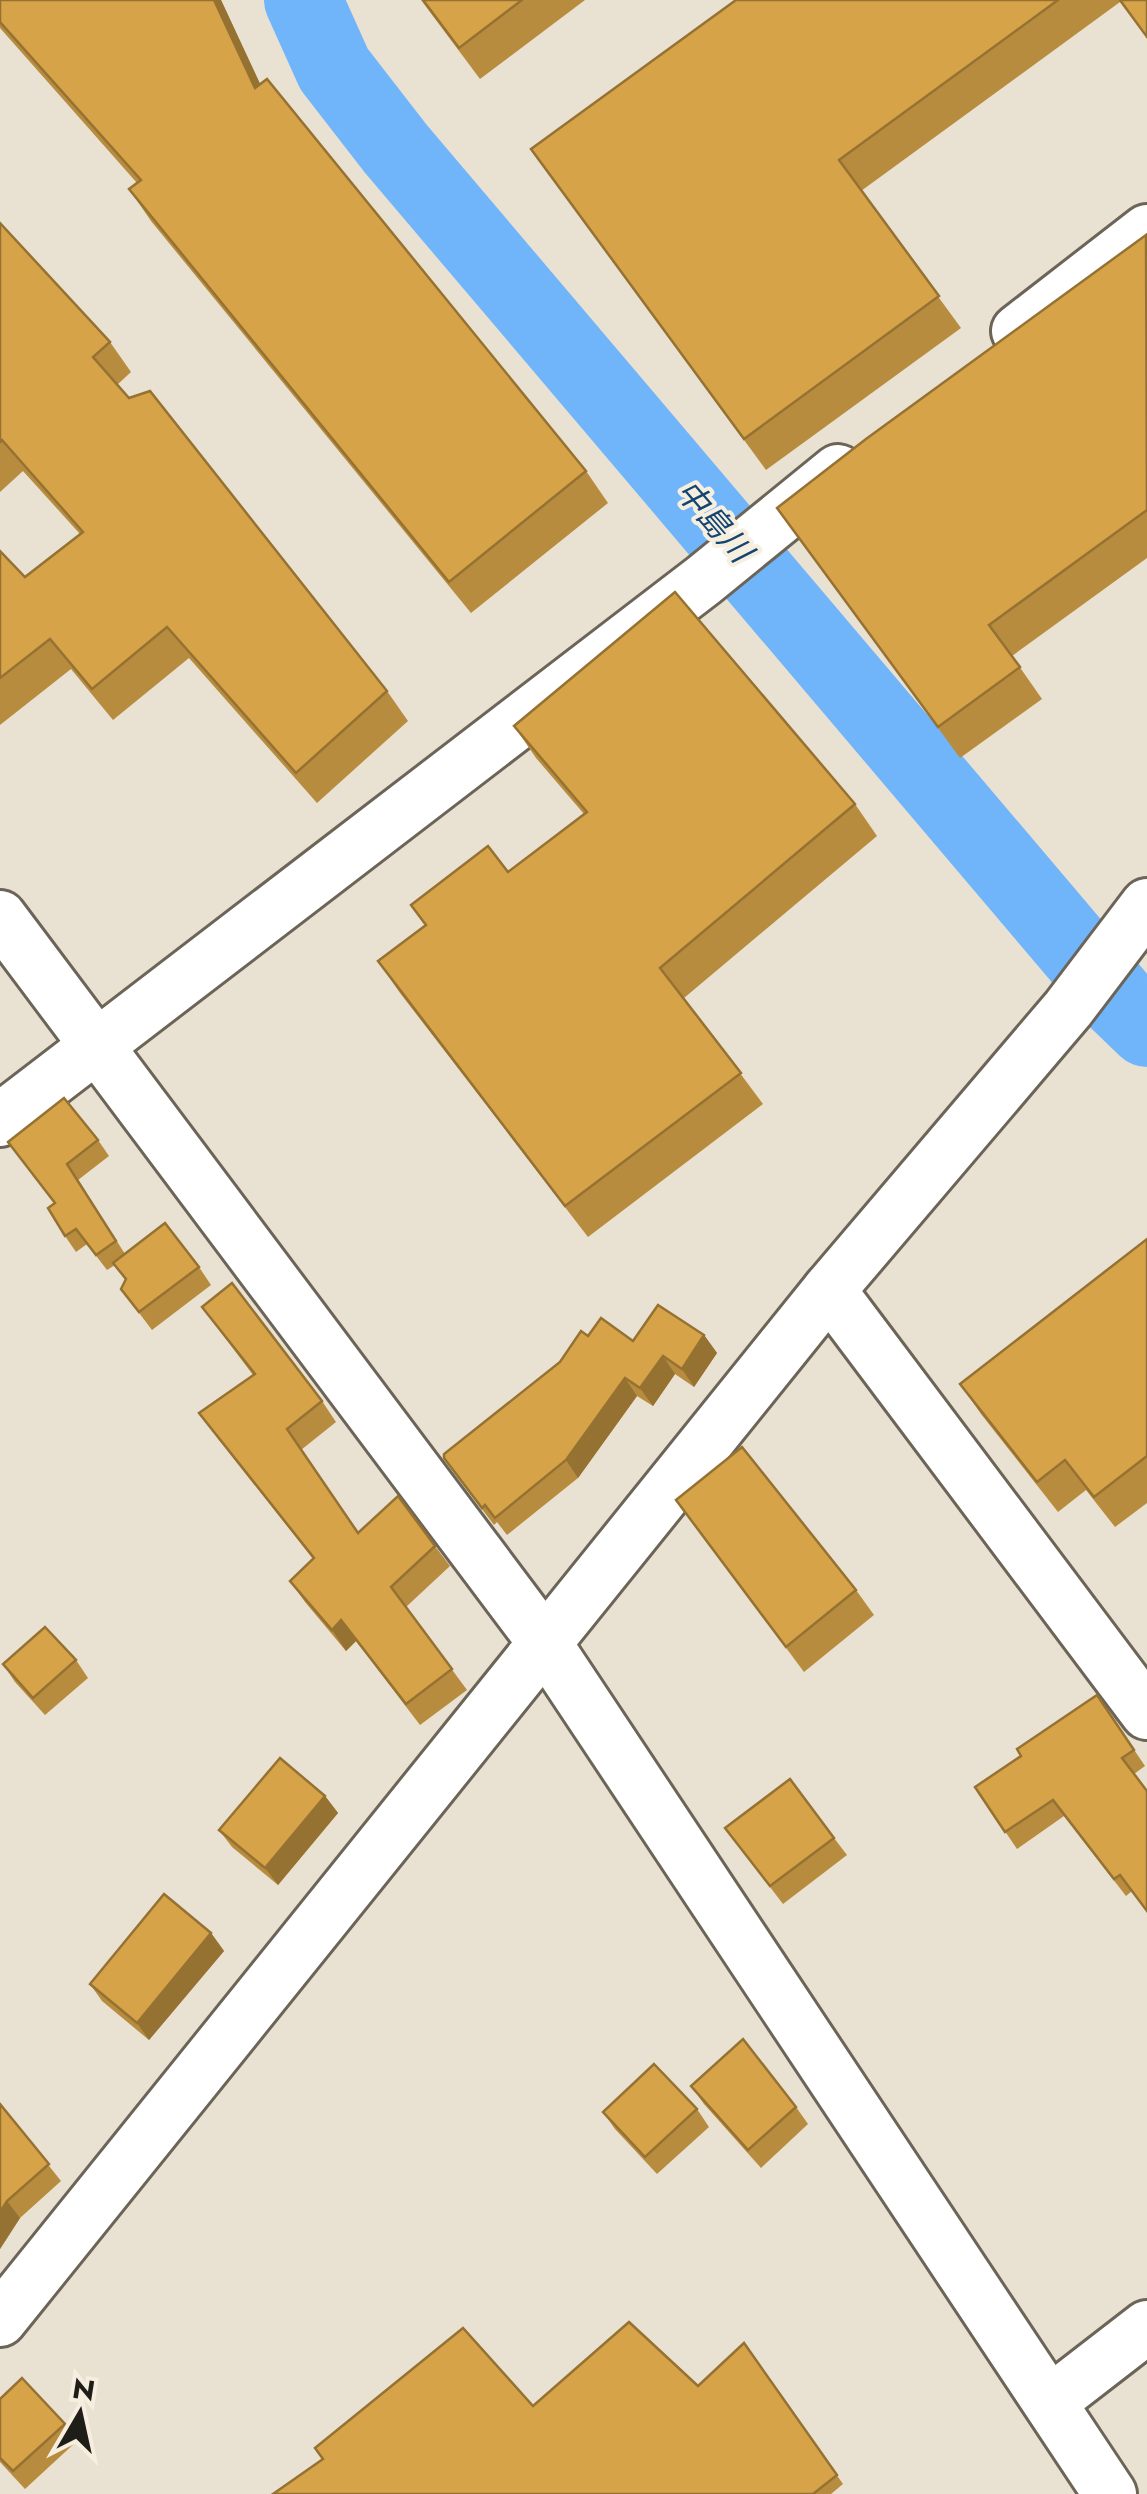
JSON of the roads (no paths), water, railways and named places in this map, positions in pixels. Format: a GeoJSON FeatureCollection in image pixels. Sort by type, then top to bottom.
{"type":"FeatureCollection","features":[{"type":"Feature","properties":{"kind":"street"},"geometry":{"type":"LineString","coordinates":[[976,364],[1147,231]]}},
{"type":"Feature","properties":{"kind":"street"},"geometry":{"type":"LineString","coordinates":[[0,1120],[704,580],[866,448]]}},
{"type":"Feature","properties":{"kind":"street"},"geometry":{"type":"LineString","coordinates":[[0,2320],[829,1290],[1068,1008],[1138,916]]}},
{"type":"Feature","properties":{"kind":"street"},"geometry":{"type":"LineString","coordinates":[[0,917],[544,1642],[1110,2494]]}},
{"type":"Feature","properties":{"kind":"street"},"geometry":{"type":"LineString","coordinates":[[829,1290],[1147,1713]]}},
{"type":"Feature","properties":{"kind":"street"},"geometry":{"type":"LineString","coordinates":[[1050,2402],[1147,2327]]}},
{"type":"Feature","properties":{"kind":"waterway","name":"中島川"},"geometry":{"type":"LineString","coordinates":[[303,0],[334,69],[396,149],[1119,1001],[1147,1028]]}}]}
